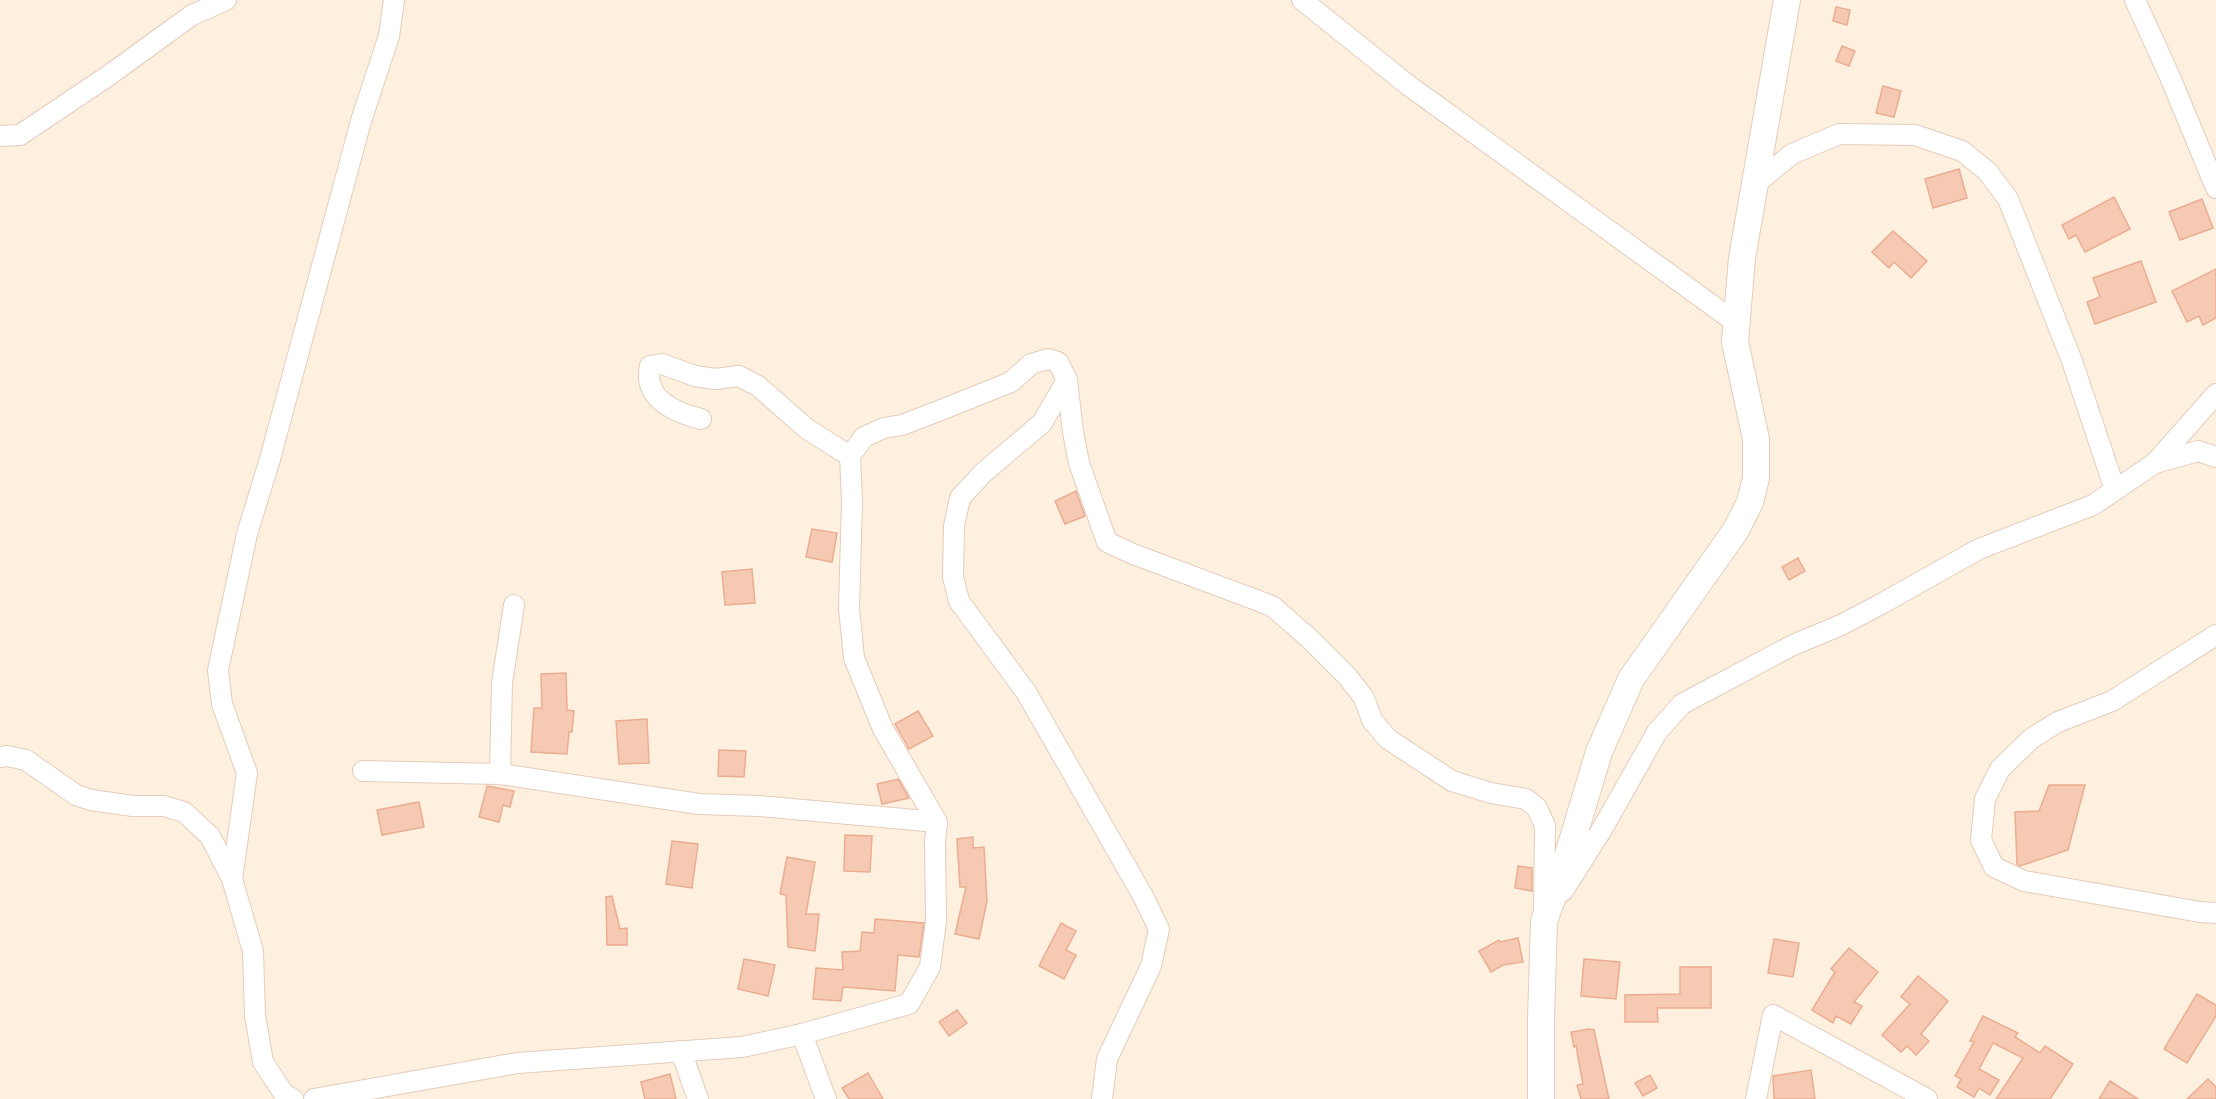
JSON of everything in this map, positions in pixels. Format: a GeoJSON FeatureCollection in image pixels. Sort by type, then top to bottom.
{"type":"FeatureCollection","features":[{"type":"Feature","properties":{"kind":"street"},"geometry":{"type":"LineString","coordinates":[[0,136],[20,135],[108,76],[192,15],[226,0]]}},
{"type":"Feature","properties":{"kind":"street"},"geometry":{"type":"LineString","coordinates":[[232,879],[247,773],[222,704],[218,670],[247,534],[270,459],[361,121],[389,36],[394,0]]}},
{"type":"Feature","properties":{"kind":"street"},"geometry":{"type":"LineString","coordinates":[[1302,0],[1407,85],[1738,324]]}},
{"type":"Feature","properties":{"kind":"street"},"geometry":{"type":"LineString","coordinates":[[1544,921],[1568,855],[1599,752],[1631,679],[1736,530],[1750,502],[1756,478],[1756,439],[1735,342],[1742,258],[1787,0]]}},
{"type":"Feature","properties":{"kind":"street"},"geometry":{"type":"LineString","coordinates":[[2135,0],[2216,188]]}},
{"type":"Feature","properties":{"kind":"street"},"geometry":{"type":"LineString","coordinates":[[1754,185],[1792,154],[1839,134],[1915,135],[1962,151],[1987,171],[2008,199],[2073,361],[2115,490]]}},
{"type":"Feature","properties":{"kind":"street"},"geometry":{"type":"LineString","coordinates":[[314,1099],[517,1063],[742,1047],[802,1034],[909,1004],[930,967],[936,921],[937,822],[883,729],[854,658],[849,608],[852,501],[850,456],[864,437],[884,428],[912,421],[1011,382],[1031,364],[1048,358],[1058,362],[1067,380],[1072,432],[1079,463],[1107,542],[1133,555],[1272,606],[1310,639],[1347,676],[1364,698],[1372,720],[1388,739],[1452,781],[1491,794],[1526,800],[1538,808],[1545,826],[1541,1099]]}},
{"type":"Feature","properties":{"kind":"street"},"geometry":{"type":"LineString","coordinates":[[701,418],[679,413],[658,399],[648,379],[650,366],[662,364],[695,376],[715,379],[740,376],[758,386],[807,429],[850,456]]}},
{"type":"Feature","properties":{"kind":"street"},"geometry":{"type":"LineString","coordinates":[[1067,380],[1042,423],[983,473],[960,498],[954,526],[953,577],[959,601],[1026,692],[1160,929],[1151,966],[1107,1059],[1102,1099]]}},
{"type":"Feature","properties":{"kind":"street"},"geometry":{"type":"LineString","coordinates":[[1544,921],[1601,831],[1657,732],[1682,704],[1793,645],[1881,604],[1979,549],[2093,505],[2155,463],[2216,394]]}},
{"type":"Feature","properties":{"kind":"street"},"geometry":{"type":"LineString","coordinates":[[2155,463],[2198,451],[2216,457]]}},
{"type":"Feature","properties":{"kind":"street"},"geometry":{"type":"LineString","coordinates":[[500,774],[502,683],[514,604]]}},
{"type":"Feature","properties":{"kind":"street"},"geometry":{"type":"LineString","coordinates":[[2216,635],[2112,701],[2058,722],[2032,738],[2000,769],[1985,799],[1981,840],[1994,867],[2024,880],[2216,913]]}},
{"type":"Feature","properties":{"kind":"street"},"geometry":{"type":"LineString","coordinates":[[0,757],[26,760],[76,795],[91,800],[133,806],[164,806],[184,812],[210,836],[232,879],[254,951],[255,1015],[263,1062],[284,1095],[293,1099]]}},
{"type":"Feature","properties":{"kind":"street"},"geometry":{"type":"LineString","coordinates":[[363,771],[500,774],[699,804],[759,806],[937,822]]}},
{"type":"Feature","properties":{"kind":"street"},"geometry":{"type":"LineString","coordinates":[[1756,1099],[1773,1015],[1927,1099]]}},
{"type":"Feature","properties":{"kind":"street"},"geometry":{"type":"LineString","coordinates":[[802,1034],[826,1099]]}},
{"type":"Feature","properties":{"kind":"street"},"geometry":{"type":"LineString","coordinates":[[681,1051],[698,1099]]}},
{"type":"Feature","properties":{"kind":"building"},"geometry":{"type":"Polygon","coordinates":[[[1836,7],[1850,10],[1847,25],[1833,21],[1836,7]]]}},
{"type":"Feature","properties":{"kind":"building"},"geometry":{"type":"Polygon","coordinates":[[[1842,46],[1855,51],[1849,66],[1836,61],[1842,46]]]}},
{"type":"Feature","properties":{"kind":"building"},"geometry":{"type":"Polygon","coordinates":[[[1883,86],[1901,91],[1894,117],[1876,113],[1883,86]]]}},
{"type":"Feature","properties":{"kind":"building"},"geometry":{"type":"Polygon","coordinates":[[[1959,169],[1967,198],[1933,208],[1925,179],[1959,169]]]}},
{"type":"Feature","properties":{"kind":"building"},"geometry":{"type":"Polygon","coordinates":[[[2114,197],[2130,229],[2085,252],[2076,235],[2069,239],[2062,225],[2114,197]]]}},
{"type":"Feature","properties":{"kind":"building"},"geometry":{"type":"Polygon","coordinates":[[[2202,199],[2213,228],[2180,240],[2169,212],[2202,199]]]}},
{"type":"Feature","properties":{"kind":"building"},"geometry":{"type":"Polygon","coordinates":[[[1893,231],[1927,261],[1911,278],[1894,262],[1889,268],[1872,252],[1893,231]]]}},
{"type":"Feature","properties":{"kind":"building"},"geometry":{"type":"Polygon","coordinates":[[[2141,261],[2156,302],[2095,324],[2087,302],[2100,297],[2093,278],[2141,261]]]}},
{"type":"Feature","properties":{"kind":"building"},"geometry":{"type":"Polygon","coordinates":[[[2216,269],[2216,318],[2203,325],[2199,316],[2187,322],[2172,291],[2216,269]]]}},
{"type":"Feature","properties":{"kind":"building"},"geometry":{"type":"Polygon","coordinates":[[[1076,491],[1085,516],[1065,524],[1055,501],[1076,491]]]}},
{"type":"Feature","properties":{"kind":"building"},"geometry":{"type":"Polygon","coordinates":[[[812,529],[837,533],[832,562],[806,557],[812,529]]]}},
{"type":"Feature","properties":{"kind":"building"},"geometry":{"type":"Polygon","coordinates":[[[1798,558],[1805,571],[1789,580],[1782,567],[1798,558]]]}},
{"type":"Feature","properties":{"kind":"building"},"geometry":{"type":"Polygon","coordinates":[[[752,569],[755,603],[725,605],[722,572],[752,569]]]}},
{"type":"Feature","properties":{"kind":"building"},"geometry":{"type":"Polygon","coordinates":[[[566,673],[567,710],[574,711],[567,754],[531,752],[534,708],[542,708],[541,674],[566,673]]]}},
{"type":"Feature","properties":{"kind":"building"},"geometry":{"type":"Polygon","coordinates":[[[918,711],[933,736],[909,749],[895,724],[918,711]]]}},
{"type":"Feature","properties":{"kind":"building"},"geometry":{"type":"Polygon","coordinates":[[[647,719],[649,763],[619,764],[616,721],[647,719]]]}},
{"type":"Feature","properties":{"kind":"building"},"geometry":{"type":"Polygon","coordinates":[[[719,750],[746,751],[744,777],[718,776],[719,750]]]}},
{"type":"Feature","properties":{"kind":"building"},"geometry":{"type":"Polygon","coordinates":[[[898,779],[909,798],[882,804],[877,784],[898,779]]]}},
{"type":"Feature","properties":{"kind":"building"},"geometry":{"type":"Polygon","coordinates":[[[2049,785],[2085,785],[2068,850],[2020,866],[2017,864],[2015,812],[2039,811],[2049,785]]]}},
{"type":"Feature","properties":{"kind":"building"},"geometry":{"type":"Polygon","coordinates":[[[487,786],[514,791],[510,807],[503,805],[499,822],[479,817],[487,786]]]}},
{"type":"Feature","properties":{"kind":"building"},"geometry":{"type":"Polygon","coordinates":[[[419,802],[424,827],[382,835],[377,810],[419,802]]]}},
{"type":"Feature","properties":{"kind":"building"},"geometry":{"type":"Polygon","coordinates":[[[845,835],[872,836],[870,872],[844,871],[845,835]]]}},
{"type":"Feature","properties":{"kind":"building"},"geometry":{"type":"Polygon","coordinates":[[[973,837],[973,848],[984,847],[987,901],[979,939],[955,934],[966,887],[960,887],[957,839],[973,837]]]}},
{"type":"Feature","properties":{"kind":"building"},"geometry":{"type":"Polygon","coordinates":[[[672,841],[698,844],[692,888],[666,884],[672,841]]]}},
{"type":"Feature","properties":{"kind":"building"},"geometry":{"type":"Polygon","coordinates":[[[787,857],[815,862],[806,914],[819,914],[815,951],[788,947],[786,895],[780,894],[787,857]]]}},
{"type":"Feature","properties":{"kind":"building"},"geometry":{"type":"Polygon","coordinates":[[[1518,866],[1532,868],[1532,891],[1515,888],[1518,866]]]}},
{"type":"Feature","properties":{"kind":"building"},"geometry":{"type":"Polygon","coordinates":[[[612,896],[620,929],[627,928],[627,945],[607,945],[606,897],[612,896]]]}},
{"type":"Feature","properties":{"kind":"building"},"geometry":{"type":"Polygon","coordinates":[[[875,919],[924,923],[919,957],[898,955],[895,991],[843,987],[841,1001],[813,999],[816,968],[843,970],[842,952],[860,951],[862,932],[874,933],[875,919]]]}},
{"type":"Feature","properties":{"kind":"building"},"geometry":{"type":"Polygon","coordinates":[[[1061,923],[1076,931],[1066,950],[1076,955],[1064,979],[1039,966],[1061,923]]]}},
{"type":"Feature","properties":{"kind":"building"},"geometry":{"type":"Polygon","coordinates":[[[1518,938],[1523,962],[1503,965],[1491,972],[1479,951],[1499,940],[1500,942],[1518,938]]]}},
{"type":"Feature","properties":{"kind":"building"},"geometry":{"type":"Polygon","coordinates":[[[1774,939],[1799,943],[1793,977],[1768,973],[1774,939]]]}},
{"type":"Feature","properties":{"kind":"building"},"geometry":{"type":"Polygon","coordinates":[[[1849,948],[1878,972],[1854,1002],[1862,1006],[1851,1024],[1836,1016],[1833,1023],[1812,1010],[1835,972],[1831,969],[1849,948]]]}},
{"type":"Feature","properties":{"kind":"building"},"geometry":{"type":"Polygon","coordinates":[[[744,959],[775,965],[768,996],[738,989],[744,959]]]}},
{"type":"Feature","properties":{"kind":"building"},"geometry":{"type":"Polygon","coordinates":[[[1584,959],[1620,962],[1616,999],[1581,996],[1584,959]]]}},
{"type":"Feature","properties":{"kind":"building"},"geometry":{"type":"Polygon","coordinates":[[[1680,967],[1711,967],[1711,1008],[1657,1008],[1658,1022],[1625,1022],[1625,995],[1680,994],[1680,967]]]}},
{"type":"Feature","properties":{"kind":"building"},"geometry":{"type":"Polygon","coordinates":[[[1918,976],[1948,1001],[1921,1034],[1929,1041],[1916,1055],[1907,1046],[1901,1052],[1882,1035],[1910,1004],[1901,997],[1918,976]]]}},
{"type":"Feature","properties":{"kind":"building"},"geometry":{"type":"Polygon","coordinates":[[[2197,994],[2216,1005],[2216,1016],[2187,1063],[2164,1049],[2197,994]]]}},
{"type":"Feature","properties":{"kind":"building"},"geometry":{"type":"Polygon","coordinates":[[[957,1010],[967,1023],[949,1036],[939,1022],[957,1010]]]}},
{"type":"Feature","properties":{"kind":"building"},"geometry":{"type":"Polygon","coordinates":[[[1983,1016],[2018,1033],[2015,1037],[2040,1053],[2045,1046],[2073,1064],[2050,1099],[1996,1099],[2023,1058],[1993,1043],[1979,1069],[1999,1080],[1990,1095],[1979,1088],[1974,1097],[1957,1087],[1961,1079],[1955,1076],[1974,1042],[1970,1041],[1983,1016]]]}},
{"type":"Feature","properties":{"kind":"building"},"geometry":{"type":"Polygon","coordinates":[[[1594,1030],[1609,1099],[1581,1099],[1577,1085],[1583,1084],[1571,1032],[1594,1030]]]}},
{"type":"Feature","properties":{"kind":"building"},"geometry":{"type":"Polygon","coordinates":[[[1811,1070],[1815,1099],[1774,1099],[1773,1076],[1811,1070]]]}},
{"type":"Feature","properties":{"kind":"building"},"geometry":{"type":"Polygon","coordinates":[[[868,1073],[883,1099],[849,1099],[842,1088],[868,1073]]]}},
{"type":"Feature","properties":{"kind":"building"},"geometry":{"type":"Polygon","coordinates":[[[670,1074],[676,1099],[645,1099],[641,1082],[670,1074]]]}},
{"type":"Feature","properties":{"kind":"building"},"geometry":{"type":"Polygon","coordinates":[[[1650,1075],[1657,1088],[1643,1096],[1635,1083],[1650,1075]]]}},
{"type":"Feature","properties":{"kind":"building"},"geometry":{"type":"Polygon","coordinates":[[[2208,1079],[2216,1087],[2216,1099],[2187,1099],[2208,1079]]]}},
{"type":"Feature","properties":{"kind":"building"},"geometry":{"type":"Polygon","coordinates":[[[2110,1081],[2138,1099],[2099,1099],[2110,1081]]]}}]}
